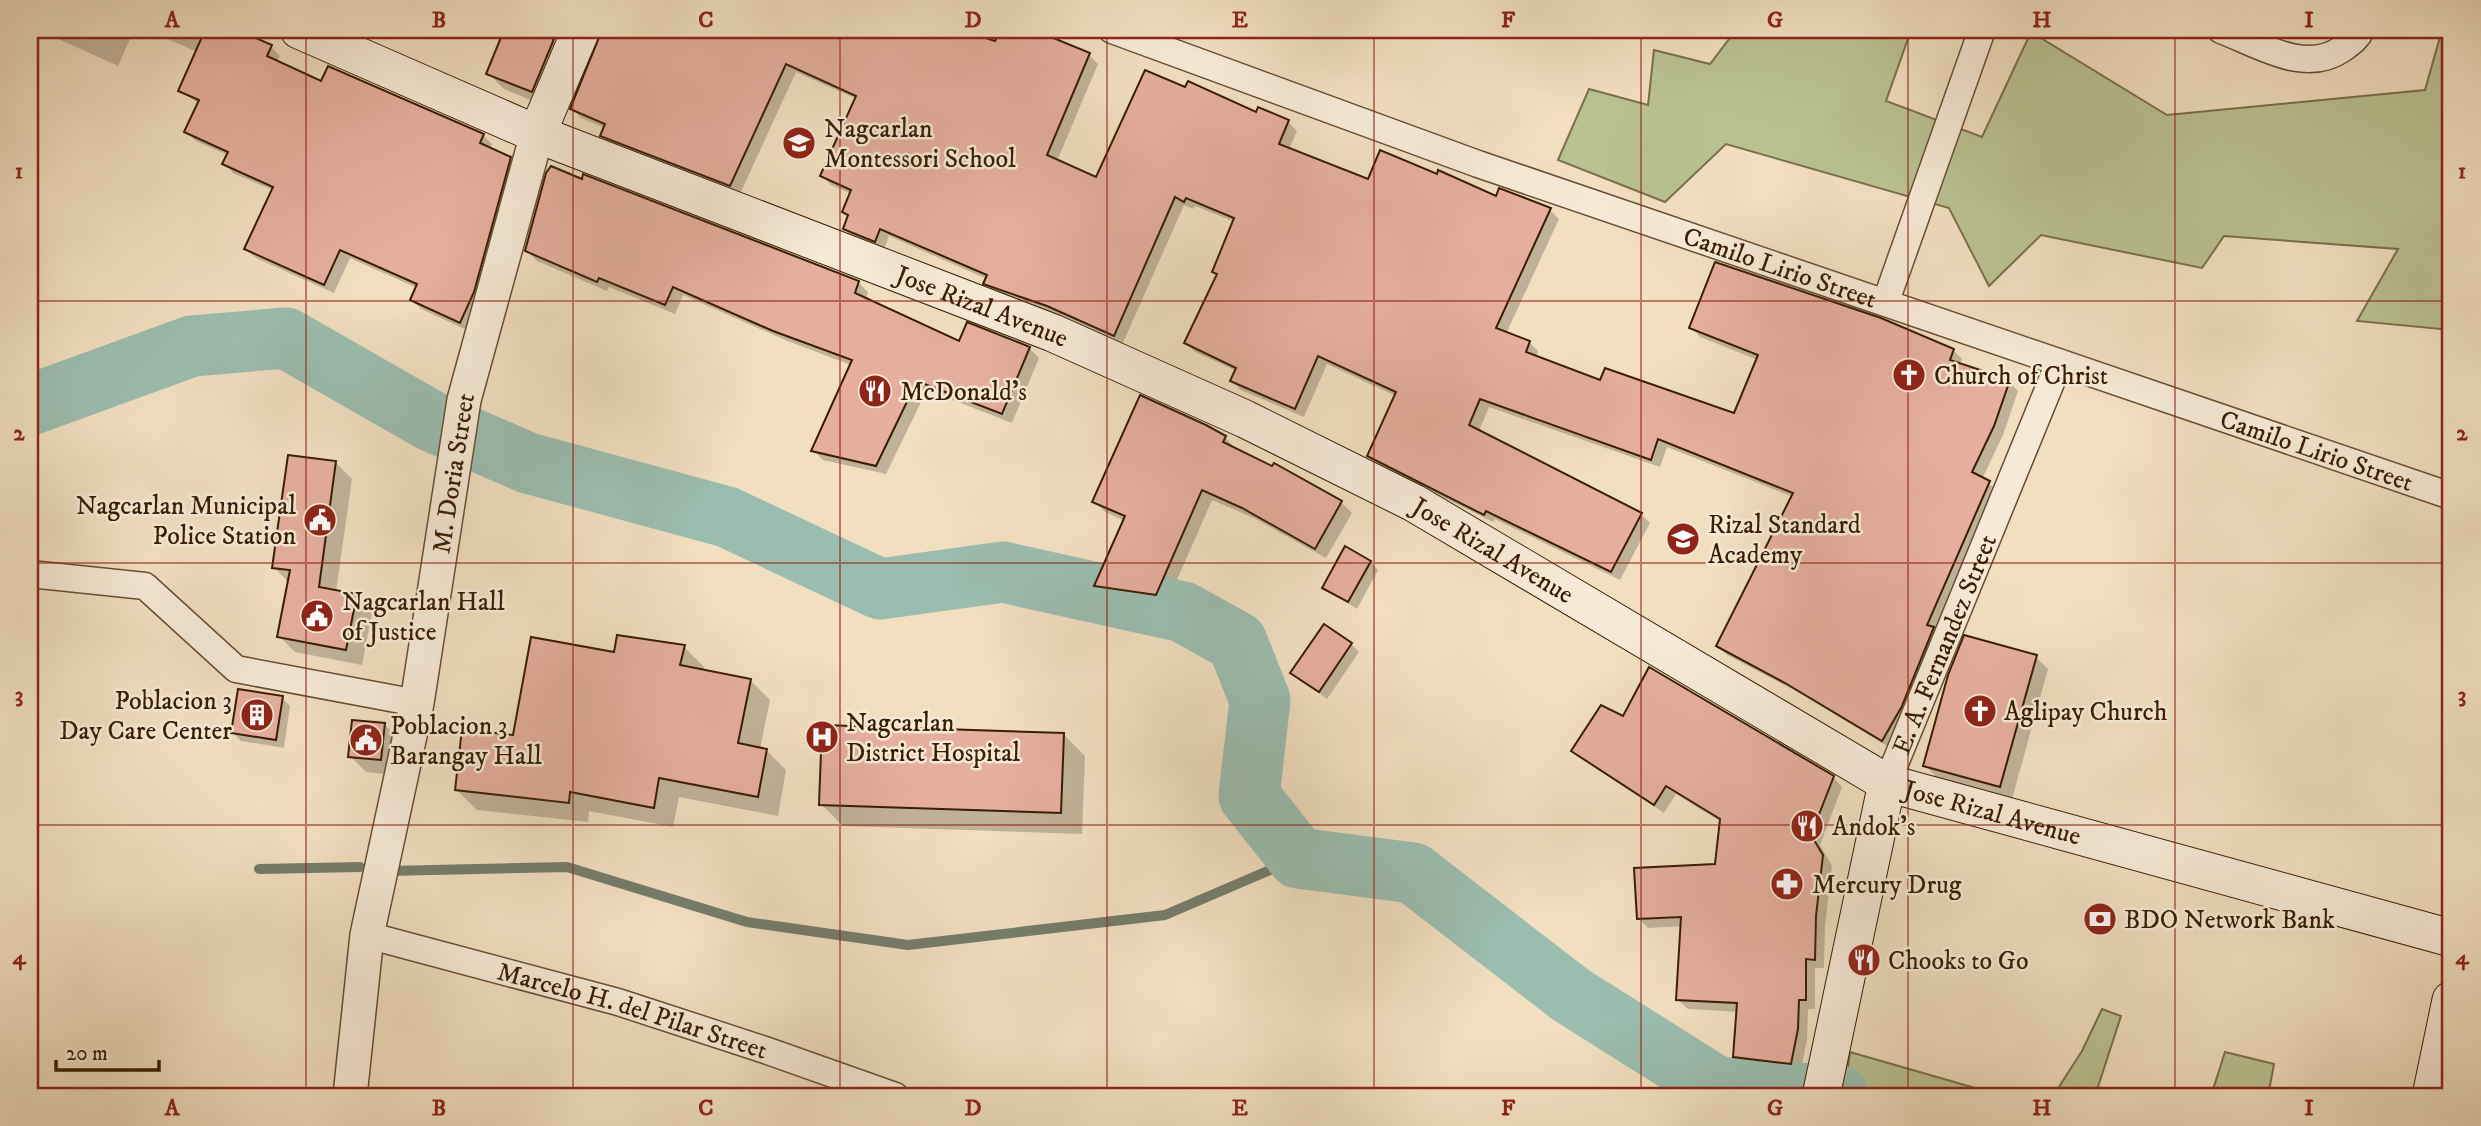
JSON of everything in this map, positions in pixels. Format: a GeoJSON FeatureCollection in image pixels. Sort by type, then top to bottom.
{"type":"FeatureCollection","features":[{"type":"Feature","properties":{"kind":"main road","name":"Jose Rizal Avenue"},"geometry":{"type":"LineString","coordinates":[[299,30],[537,134],[1053,333],[1245,419],[1414,503],[1887,783],[2451,938]]}},
{"type":"Feature","properties":{"kind":"main road","name":"M. Doria Street"},"geometry":{"type":"LineString","coordinates":[[537,134],[581,30]]}},
{"type":"Feature","properties":{"kind":"main road","name":"E. A. Fernandez Street"},"geometry":{"type":"LineString","coordinates":[[1821,1096],[1887,783]]}},
{"type":"Feature","properties":{"kind":"main road"},"geometry":{"type":"LineString","coordinates":[[2431,1096],[2451,1000]]}},
{"type":"Feature","properties":{"kind":"street","name":"Camilo Lirio Street"},"geometry":{"type":"LineString","coordinates":[[1112,30],[1478,164],[2451,496]]}},
{"type":"Feature","properties":{"kind":"street"},"geometry":{"type":"LineString","coordinates":[[1886,301],[1982,30]]}},
{"type":"Feature","properties":{"kind":"street"},"geometry":{"type":"LineString","coordinates":[[2221,30],[2300,61],[2329,58],[2358,37],[2361,30]]}},
{"type":"Feature","properties":{"kind":"street","name":"M. Doria Street"},"geometry":{"type":"LineString","coordinates":[[350,1096],[367,935],[417,702],[464,400],[537,134]]}},
{"type":"Feature","properties":{"kind":"street","name":"E. A. Fernandez Street"},"geometry":{"type":"LineString","coordinates":[[1887,783],[2059,363]]}},
{"type":"Feature","properties":{"kind":"street"},"geometry":{"type":"LineString","coordinates":[[30,574],[145,586],[236,669],[417,702]]}},
{"type":"Feature","properties":{"kind":"street","name":"Marcelo H. del Pilar Street"},"geometry":{"type":"LineString","coordinates":[[367,935],[618,1002],[895,1096]]}},
{"type":"Feature","properties":{"kind":"green space"},"geometry":{"type":"Polygon","coordinates":[[[1736,30],[1911,30],[1886,101],[1982,137],[2031,32],[2167,115],[2425,90],[2442,30],[2451,30],[2451,330],[2357,321],[2398,249],[2224,236],[2202,268],[2041,235],[1989,286],[1949,208],[1726,144],[1665,202],[1558,160],[1589,89],[1648,105],[1654,50],[1710,64],[1736,30]]]}},
{"type":"Feature","properties":{"kind":"green space"},"geometry":{"type":"Polygon","coordinates":[[[2102,1009],[2121,1016],[2095,1096],[2053,1096],[2082,1051],[2102,1009]]]}},
{"type":"Feature","properties":{"kind":"green space"},"geometry":{"type":"Polygon","coordinates":[[[1850,1052],[2003,1096],[1844,1096],[1850,1052]]]}},
{"type":"Feature","properties":{"kind":"green space"},"geometry":{"type":"Polygon","coordinates":[[[2225,1052],[2274,1064],[2268,1096],[2211,1096],[2225,1052]]]}},
{"type":"Feature","properties":{"kind":"building"},"geometry":{"type":"Polygon","coordinates":[[[205,30],[237,30],[272,45],[267,56],[321,81],[328,66],[484,134],[480,143],[511,157],[474,292],[460,323],[410,300],[417,284],[340,250],[324,285],[244,249],[273,187],[222,164],[228,152],[184,132],[199,100],[178,91],[205,30]]]}},
{"type":"Feature","properties":{"kind":"building"},"geometry":{"type":"Polygon","coordinates":[[[504,30],[531,30],[554,39],[532,92],[486,74],[504,30]]]}},
{"type":"Feature","properties":{"kind":"building"},"geometry":{"type":"Polygon","coordinates":[[[602,30],[961,30],[995,41],[1000,30],[1034,30],[1090,53],[1047,155],[1096,177],[1145,70],[1185,87],[1188,81],[1256,112],[1258,107],[1289,120],[1279,144],[1368,179],[1380,150],[1437,174],[1438,170],[1496,196],[1499,188],[1551,208],[1496,328],[1530,341],[1526,352],[1600,380],[1605,368],[1734,413],[1758,355],[1689,328],[1715,262],[1881,318],[1954,349],[1950,360],[2010,380],[1994,426],[1972,472],[1990,481],[1927,625],[1934,627],[1902,706],[1882,741],[1785,683],[1716,646],[1793,493],[1658,439],[1651,460],[1480,399],[1469,425],[1642,513],[1611,572],[1486,511],[1484,515],[1367,456],[1396,392],[1318,356],[1295,409],[1230,381],[1236,368],[1184,343],[1217,274],[1212,272],[1234,218],[1186,198],[1184,202],[1175,197],[1114,336],[1047,306],[983,284],[987,275],[880,229],[875,242],[843,229],[848,215],[842,212],[851,190],[820,176],[856,96],[786,64],[730,186],[600,136],[605,124],[570,109],[602,30]]]}},
{"type":"Feature","properties":{"kind":"building"},"geometry":{"type":"Polygon","coordinates":[[[551,166],[582,179],[583,174],[859,281],[855,293],[959,341],[967,322],[1030,347],[1002,414],[917,381],[876,466],[811,451],[852,360],[773,331],[673,287],[665,305],[599,278],[597,282],[525,251],[546,173],[551,166]]]}},
{"type":"Feature","properties":{"kind":"building"},"geometry":{"type":"Polygon","coordinates":[[[1140,395],[1206,425],[1226,436],[1223,442],[1272,466],[1274,463],[1342,501],[1315,549],[1242,508],[1202,490],[1156,595],[1094,586],[1125,516],[1092,502],[1140,395]]]}},
{"type":"Feature","properties":{"kind":"building"},"geometry":{"type":"Polygon","coordinates":[[[288,455],[336,461],[319,587],[357,594],[346,650],[277,637],[290,570],[272,568],[288,455]]]}},
{"type":"Feature","properties":{"kind":"building"},"geometry":{"type":"Polygon","coordinates":[[[1345,546],[1371,561],[1348,602],[1322,588],[1345,546]]]}},
{"type":"Feature","properties":{"kind":"building"},"geometry":{"type":"Polygon","coordinates":[[[1324,624],[1352,643],[1319,692],[1290,673],[1324,624]]]}},
{"type":"Feature","properties":{"kind":"building"},"geometry":{"type":"Polygon","coordinates":[[[617,635],[685,645],[680,665],[751,679],[738,743],[767,749],[758,797],[659,778],[654,808],[570,792],[569,803],[455,790],[462,729],[513,735],[531,637],[614,652],[617,635]]]}},
{"type":"Feature","properties":{"kind":"building","name":"Aglipay Church"},"geometry":{"type":"Polygon","coordinates":[[[1964,635],[2037,655],[2000,787],[1923,766],[1948,675],[1964,635]]]}},
{"type":"Feature","properties":{"kind":"building"},"geometry":{"type":"Polygon","coordinates":[[[1649,667],[1834,776],[1811,835],[1823,855],[1816,916],[1815,960],[1806,959],[1806,1000],[1799,1000],[1798,1029],[1791,1064],[1733,1057],[1737,1003],[1676,1000],[1681,917],[1637,919],[1634,868],[1715,864],[1720,819],[1666,786],[1654,805],[1571,751],[1601,705],[1623,716],[1649,667]]]}},
{"type":"Feature","properties":{"kind":"building","name":"Poblacion 3 Day Care Center"},"geometry":{"type":"Polygon","coordinates":[[[238,689],[283,696],[276,740],[231,733],[238,689]]]}},
{"type":"Feature","properties":{"kind":"building","name":"Poblacion 3 Barangay Hall"},"geometry":{"type":"Polygon","coordinates":[[[352,720],[385,723],[381,760],[348,757],[352,720]]]}},
{"type":"Feature","properties":{"kind":"building"},"geometry":{"type":"Polygon","coordinates":[[[822,725],[1064,733],[1061,813],[819,805],[822,725]]]}},
{"type":"Feature","properties":{"kind":"waterway"},"geometry":{"type":"LineString","coordinates":[[30,405],[192,346],[286,338],[431,421],[528,463],[727,517],[880,589],[1003,572],[1183,612],[1237,642],[1260,700],[1249,796],[1298,858],[1413,873],[1571,995],[1717,1087],[1839,1096]]}},
{"type":"Feature","properties":{"kind":"waterway"},"geometry":{"type":"LineString","coordinates":[[388,871],[567,867],[747,922],[908,945],[1165,915],[1298,858]]}},
{"type":"Feature","properties":{"kind":"waterway"},"geometry":{"type":"LineString","coordinates":[[259,869],[360,867]]}},
{"type":"Feature","properties":{"kind":"place","name":"Nagcarlan Montessori School"},"geometry":{"type":"Point","coordinates":[799,143]}},
{"type":"Feature","properties":{"kind":"place","name":"Church of Christ"},"geometry":{"type":"Point","coordinates":[1909,375]}},
{"type":"Feature","properties":{"kind":"place","name":"McDonald's"},"geometry":{"type":"Point","coordinates":[875,391]}},
{"type":"Feature","properties":{"kind":"place","name":"Nagcarlan Municipal Police Station"},"geometry":{"type":"Point","coordinates":[320,520]}},
{"type":"Feature","properties":{"kind":"place","name":"Rizal Standard Academy"},"geometry":{"type":"Point","coordinates":[1683,539]}},
{"type":"Feature","properties":{"kind":"place","name":"Nagcarlan Hall of Justice"},"geometry":{"type":"Point","coordinates":[317,616]}},
{"type":"Feature","properties":{"kind":"place","name":"Aglipay Church"},"geometry":{"type":"Point","coordinates":[1980,711]}},
{"type":"Feature","properties":{"kind":"place","name":"Poblacion 3 Day Care Center"},"geometry":{"type":"Point","coordinates":[257,715]}},
{"type":"Feature","properties":{"kind":"place","name":"Nagcarlan District Hospital"},"geometry":{"type":"Point","coordinates":[822,737]}},
{"type":"Feature","properties":{"kind":"place","name":"Poblacion 3 Barangay Hall"},"geometry":{"type":"Point","coordinates":[366,740]}},
{"type":"Feature","properties":{"kind":"place","name":"Andok's"},"geometry":{"type":"Point","coordinates":[1807,826]}},
{"type":"Feature","properties":{"kind":"place","name":"Mercury Drug"},"geometry":{"type":"Point","coordinates":[1787,884]}},
{"type":"Feature","properties":{"kind":"place","name":"BDO Network Bank"},"geometry":{"type":"Point","coordinates":[2100,919]}},
{"type":"Feature","properties":{"kind":"place","name":"Chooks to Go"},"geometry":{"type":"Point","coordinates":[1864,960]}}]}
